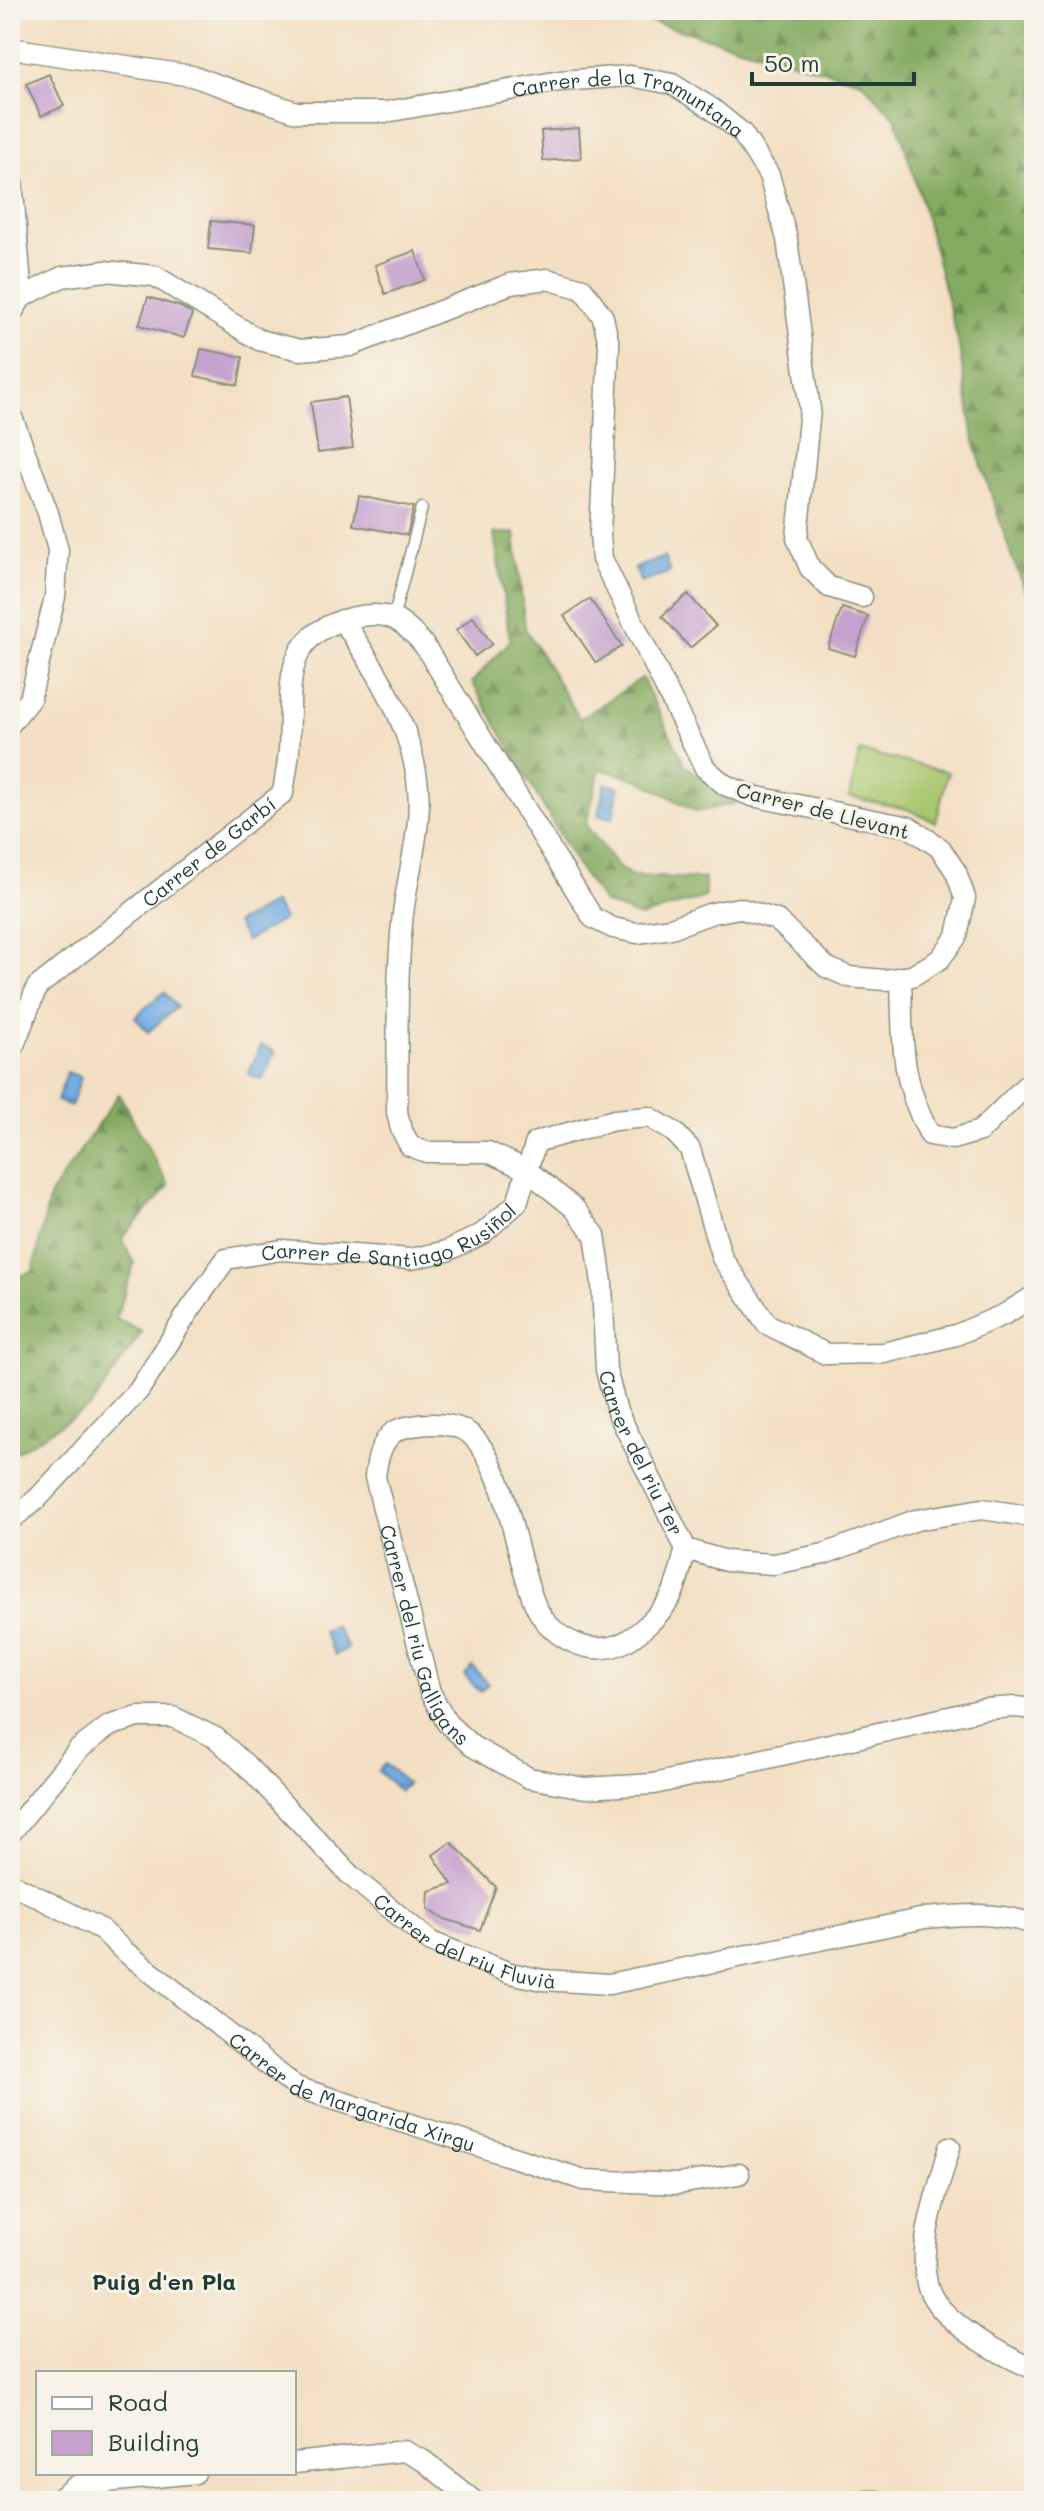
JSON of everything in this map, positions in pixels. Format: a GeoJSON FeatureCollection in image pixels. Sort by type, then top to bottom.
{"type":"FeatureCollection","features":[{"type":"Feature","properties":{"kind":"street","name":"Carrer de la Tramuntana"},"geometry":{"type":"LineString","coordinates":[[10,48],[192,76],[296,112],[386,112],[560,81],[630,76],[672,84],[711,108],[742,133],[769,175],[787,239],[810,409],[797,538],[810,568],[829,587],[862,597]]}},
{"type":"Feature","properties":{"kind":"street"},"geometry":{"type":"LineString","coordinates":[[10,157],[22,297],[10,316]]}},
{"type":"Feature","properties":{"kind":"street","name":"Carrer de Llevant"},"geometry":{"type":"LineString","coordinates":[[22,297],[62,277],[105,271],[155,276],[259,340],[300,350],[350,346],[510,284],[547,279],[583,289],[603,317],[609,345],[600,534],[602,559],[705,768],[725,785],[752,796],[909,827],[940,848],[956,872],[965,898],[957,936],[940,959],[912,976],[885,980],[849,977],[826,967],[777,920],[739,908],[712,913],[671,928],[637,933],[613,928],[593,918],[424,645],[405,623],[393,619]]}},
{"type":"Feature","properties":{"kind":"street"},"geometry":{"type":"LineString","coordinates":[[10,412],[48,513],[58,550],[55,597],[30,699],[10,724]]}},
{"type":"Feature","properties":{"kind":"street"},"geometry":{"type":"LineString","coordinates":[[342,620],[376,613],[393,619]]}},
{"type":"Feature","properties":{"kind":"street","name":"Carrer de Garbí"},"geometry":{"type":"LineString","coordinates":[[10,1055],[37,987],[283,793],[289,750],[288,694],[294,660],[311,637],[342,620]]}},
{"type":"Feature","properties":{"kind":"street","name":"Carrer de Santiago Rusiñol"},"geometry":{"type":"LineString","coordinates":[[10,1520],[34,1501],[139,1390],[226,1259],[282,1250],[411,1259],[447,1251],[482,1234],[517,1203],[527,1170],[488,1152],[426,1152],[410,1146],[401,1129],[397,1112],[401,927],[418,821],[419,781],[409,739],[367,655],[342,620]]}},
{"type":"Feature","properties":{"kind":"street"},"geometry":{"type":"LineString","coordinates":[[901,977],[903,1062],[914,1105],[930,1135],[953,1139],[980,1131],[1034,1078]]}},
{"type":"Feature","properties":{"kind":"street"},"geometry":{"type":"LineString","coordinates":[[527,1170],[536,1142],[614,1120],[649,1117],[674,1132],[690,1149],[722,1258],[767,1324],[826,1354],[884,1353],[956,1335],[1005,1314],[1034,1296]]}},
{"type":"Feature","properties":{"kind":"street","name":"Carrer del riu Ter"},"geometry":{"type":"LineString","coordinates":[[527,1170],[574,1208],[595,1235],[602,1283],[606,1370],[617,1411],[686,1549],[726,1561],[774,1564],[824,1554],[916,1520],[982,1509],[1034,1517]]}},
{"type":"Feature","properties":{"kind":"street","name":"Carrer del riu Galligans"},"geometry":{"type":"LineString","coordinates":[[686,1549],[673,1593],[647,1627],[618,1645],[584,1648],[557,1633],[535,1605],[494,1468],[476,1438],[456,1427],[426,1422],[396,1430],[378,1453],[375,1477],[430,1692],[447,1723],[472,1746],[529,1778],[585,1788],[654,1784],[984,1709],[1034,1709]]}},
{"type":"Feature","properties":{"kind":"street"},"geometry":{"type":"LineString","coordinates":[[10,1499],[34,1501]]}},
{"type":"Feature","properties":{"kind":"street","name":"Carrer del riu Fluvià"},"geometry":{"type":"LineString","coordinates":[[10,1834],[78,1750],[109,1726],[138,1717],[173,1717],[216,1738],[257,1776],[351,1876],[431,1942],[510,1973],[543,1980],[609,1984],[925,1918],[978,1913],[1011,1917],[1034,1924]]}},
{"type":"Feature","properties":{"kind":"street","name":"Carrer de Margarida Xirgu"},"geometry":{"type":"LineString","coordinates":[[10,1883],[101,1929],[123,1950],[296,2087],[584,2180],[678,2184],[739,2174]]}},
{"type":"Feature","properties":{"kind":"street"},"geometry":{"type":"LineString","coordinates":[[950,2147],[930,2218],[925,2261],[928,2288],[948,2317],[1012,2360],[1034,2369]]}},
{"type":"Feature","properties":{"kind":"street"},"geometry":{"type":"LineString","coordinates":[[296,2463],[404,2451],[424,2461],[474,2501]]}},
{"type":"Feature","properties":{"kind":"street"},"geometry":{"type":"LineString","coordinates":[[57,2501],[78,2485],[176,2475]]}},
{"type":"Feature","properties":{"kind":"street"},"geometry":{"type":"LineString","coordinates":[[858,2501],[877,2501]]}},
{"type":"Feature","properties":{"kind":"lane"},"geometry":{"type":"LineString","coordinates":[[393,619],[422,508]]}},
{"type":"Feature","properties":{"kind":"green space"},"geometry":{"type":"Polygon","coordinates":[[[609,10],[1034,10],[1034,610],[1013,561],[975,445],[958,341],[919,192],[896,119],[861,81],[609,10]]]}},
{"type":"Feature","properties":{"kind":"green space"},"geometry":{"type":"Polygon","coordinates":[[[494,533],[515,533],[525,628],[580,719],[642,678],[685,765],[736,803],[697,812],[639,780],[600,769],[586,825],[620,869],[633,876],[705,879],[705,897],[640,917],[604,903],[578,867],[472,682],[510,641],[494,533]]]}},
{"type":"Feature","properties":{"kind":"green space"},"geometry":{"type":"Polygon","coordinates":[[[860,751],[948,772],[936,822],[907,809],[849,797],[860,751]]]}},
{"type":"Feature","properties":{"kind":"green space"},"geometry":{"type":"Polygon","coordinates":[[[119,1094],[169,1186],[122,1238],[134,1263],[116,1319],[142,1332],[91,1406],[10,1456],[10,1280],[33,1271],[50,1195],[119,1094]]]}},
{"type":"Feature","properties":{"kind":"water"},"geometry":{"type":"Polygon","coordinates":[[[664,557],[670,572],[641,583],[635,568],[664,557]]]}},
{"type":"Feature","properties":{"kind":"water"},"geometry":{"type":"Polygon","coordinates":[[[605,784],[619,787],[613,818],[598,815],[605,784]]]}},
{"type":"Feature","properties":{"kind":"water"},"geometry":{"type":"Polygon","coordinates":[[[274,903],[284,919],[246,941],[236,923],[274,903]]]}},
{"type":"Feature","properties":{"kind":"water"},"geometry":{"type":"Polygon","coordinates":[[[164,992],[177,1007],[148,1032],[135,1017],[164,992]]]}},
{"type":"Feature","properties":{"kind":"water"},"geometry":{"type":"Polygon","coordinates":[[[261,1045],[275,1052],[262,1080],[248,1074],[261,1045]]]}},
{"type":"Feature","properties":{"kind":"water"},"geometry":{"type":"Polygon","coordinates":[[[67,1072],[81,1077],[71,1106],[57,1101],[67,1072]]]}},
{"type":"Feature","properties":{"kind":"water"},"geometry":{"type":"Polygon","coordinates":[[[335,1625],[348,1648],[335,1655],[323,1632],[335,1625]]]}},
{"type":"Feature","properties":{"kind":"water"},"geometry":{"type":"Polygon","coordinates":[[[473,1667],[488,1684],[480,1692],[464,1675],[473,1667]]]}},
{"type":"Feature","properties":{"kind":"water"},"geometry":{"type":"Polygon","coordinates":[[[385,1764],[407,1784],[400,1791],[378,1771],[385,1764]]]}},
{"type":"Feature","properties":{"kind":"building"},"geometry":{"type":"Polygon","coordinates":[[[49,74],[64,106],[41,116],[26,84],[49,74]]]}},
{"type":"Feature","properties":{"kind":"building"},"geometry":{"type":"Polygon","coordinates":[[[579,128],[581,158],[543,161],[541,131],[579,128]]]}},
{"type":"Feature","properties":{"kind":"building"},"geometry":{"type":"Polygon","coordinates":[[[211,221],[255,225],[252,253],[208,249],[211,221]]]}},
{"type":"Feature","properties":{"kind":"building"},"geometry":{"type":"Polygon","coordinates":[[[415,251],[425,280],[385,294],[375,265],[415,251]]]}},
{"type":"Feature","properties":{"kind":"building"},"geometry":{"type":"Polygon","coordinates":[[[148,297],[181,307],[192,314],[184,338],[139,325],[148,297]]]}},
{"type":"Feature","properties":{"kind":"building"},"geometry":{"type":"Polygon","coordinates":[[[201,349],[243,357],[238,385],[195,376],[201,349]]]}},
{"type":"Feature","properties":{"kind":"building"},"geometry":{"type":"Polygon","coordinates":[[[346,397],[353,448],[318,453],[311,402],[346,397]]]}},
{"type":"Feature","properties":{"kind":"building"},"geometry":{"type":"Polygon","coordinates":[[[359,496],[414,507],[407,535],[353,525],[359,496]]]}},
{"type":"Feature","properties":{"kind":"building"},"geometry":{"type":"Polygon","coordinates":[[[688,594],[716,626],[690,648],[662,616],[688,594]]]}},
{"type":"Feature","properties":{"kind":"building"},"geometry":{"type":"Polygon","coordinates":[[[590,599],[622,646],[596,663],[564,616],[590,599]]]}},
{"type":"Feature","properties":{"kind":"building"},"geometry":{"type":"Polygon","coordinates":[[[842,608],[868,616],[855,656],[828,648],[842,608]]]}},
{"type":"Feature","properties":{"kind":"building"},"geometry":{"type":"Polygon","coordinates":[[[473,617],[492,644],[475,656],[456,630],[473,617]]]}},
{"type":"Feature","properties":{"kind":"building"},"geometry":{"type":"Polygon","coordinates":[[[451,1842],[496,1887],[480,1930],[442,1918],[428,1909],[429,1891],[452,1884],[433,1855],[451,1842]]]}},
{"type":"Feature","properties":{"kind":"district","name":"Puig d'en Pla"},"geometry":{"type":"Point","coordinates":[164,2281]}}]}
